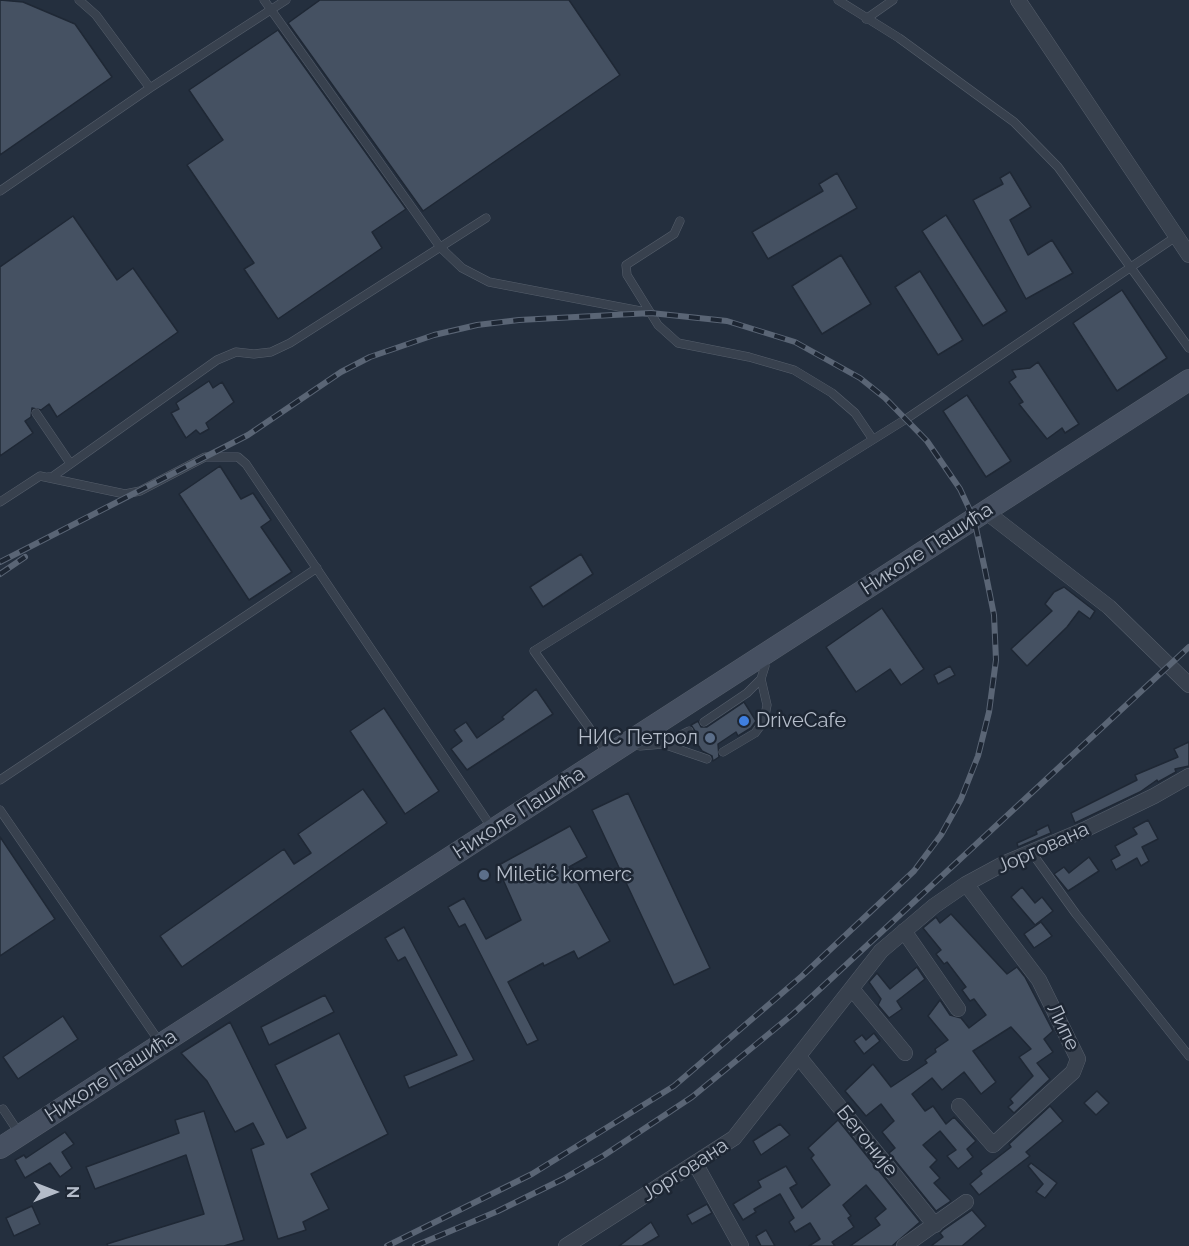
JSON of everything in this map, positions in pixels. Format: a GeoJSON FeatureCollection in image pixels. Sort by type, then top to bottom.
{"type":"FeatureCollection","features":[{"type":"Feature","properties":{"kind":"main road","name":"Николе Пашића"},"geometry":{"type":"LineString","coordinates":[[0,1148],[1189,380]]}},
{"type":"Feature","properties":{"kind":"street"},"geometry":{"type":"LineString","coordinates":[[1018,0],[1189,255]]}},
{"type":"Feature","properties":{"kind":"street"},"geometry":{"type":"LineString","coordinates":[[985,511],[1109,607],[1189,685]]}},
{"type":"Feature","properties":{"kind":"street","name":"Јоргована"},"geometry":{"type":"LineString","coordinates":[[566,1246],[734,1138],[880,951],[966,884],[1154,796],[1189,776]]}},
{"type":"Feature","properties":{"kind":"street","name":"Липе"},"geometry":{"type":"LineString","coordinates":[[959,1106],[993,1145],[1073,1072],[1078,1059],[1039,980],[966,884]]}},
{"type":"Feature","properties":{"kind":"street"},"geometry":{"type":"LineString","coordinates":[[904,931],[958,1009]]}},
{"type":"Feature","properties":{"kind":"street"},"geometry":{"type":"LineString","coordinates":[[852,989],[905,1053]]}},
{"type":"Feature","properties":{"kind":"street","name":"Бегоније"},"geometry":{"type":"LineString","coordinates":[[799,1057],[935,1225]]}},
{"type":"Feature","properties":{"kind":"street"},"geometry":{"type":"LineString","coordinates":[[695,1164],[741,1246]]}},
{"type":"Feature","properties":{"kind":"street"},"geometry":{"type":"LineString","coordinates":[[904,1246],[966,1202]]}},
{"type":"Feature","properties":{"kind":"lane"},"geometry":{"type":"LineString","coordinates":[[79,0],[103,23],[150,88]]}},
{"type":"Feature","properties":{"kind":"lane"},"geometry":{"type":"LineString","coordinates":[[264,0],[440,247],[462,268],[489,282],[651,313]]}},
{"type":"Feature","properties":{"kind":"lane"},"geometry":{"type":"LineString","coordinates":[[0,191],[150,88],[286,0]]}},
{"type":"Feature","properties":{"kind":"lane"},"geometry":{"type":"LineString","coordinates":[[838,0],[899,38],[1014,122],[1058,167],[1189,348]]}},
{"type":"Feature","properties":{"kind":"lane"},"geometry":{"type":"LineString","coordinates":[[866,19],[893,0]]}},
{"type":"Feature","properties":{"kind":"lane"},"geometry":{"type":"LineString","coordinates":[[0,502],[40,476],[52,477],[217,360],[236,352],[254,354],[271,352],[290,343],[486,218]]}},
{"type":"Feature","properties":{"kind":"lane"},"geometry":{"type":"LineString","coordinates":[[680,221],[674,234],[626,265],[627,275],[658,325],[678,343],[749,357],[794,370],[832,393],[855,413],[872,438]]}},
{"type":"Feature","properties":{"kind":"lane"},"geometry":{"type":"LineString","coordinates":[[608,755],[534,651],[872,438],[906,419],[1177,236]]}},
{"type":"Feature","properties":{"kind":"lane"},"geometry":{"type":"LineString","coordinates":[[36,414],[70,463]]}},
{"type":"Feature","properties":{"kind":"lane"},"geometry":{"type":"LineString","coordinates":[[40,476],[125,494],[140,491],[205,458],[225,455],[238,457],[246,464],[493,829]]}},
{"type":"Feature","properties":{"kind":"lane"},"geometry":{"type":"LineString","coordinates":[[0,780],[317,568]]}},
{"type":"Feature","properties":{"kind":"lane"},"geometry":{"type":"LineString","coordinates":[[704,722],[747,693],[761,679],[765,666],[763,655]]}},
{"type":"Feature","properties":{"kind":"lane"},"geometry":{"type":"LineString","coordinates":[[723,752],[754,733],[764,721],[766,699],[761,679]]}},
{"type":"Feature","properties":{"kind":"lane"},"geometry":{"type":"LineString","coordinates":[[627,743],[640,746],[663,744],[689,731]]}},
{"type":"Feature","properties":{"kind":"lane"},"geometry":{"type":"LineString","coordinates":[[663,744],[707,759]]}},
{"type":"Feature","properties":{"kind":"lane"},"geometry":{"type":"LineString","coordinates":[[0,810],[161,1044]]}},
{"type":"Feature","properties":{"kind":"lane"},"geometry":{"type":"LineString","coordinates":[[1032,853],[1076,914],[1189,1056]]}},
{"type":"Feature","properties":{"kind":"lane"},"geometry":{"type":"LineString","coordinates":[[3,1109],[20,1135]]}},
{"type":"Feature","properties":{"kind":"building"},"geometry":{"type":"Polygon","coordinates":[[[0,0],[23,2],[75,24],[112,77],[0,155],[0,0]]]}},
{"type":"Feature","properties":{"kind":"building"},"geometry":{"type":"Polygon","coordinates":[[[320,0],[569,0],[620,75],[423,211],[288,23],[320,0]]]}},
{"type":"Feature","properties":{"kind":"building"},"geometry":{"type":"Polygon","coordinates":[[[278,30],[406,209],[372,232],[382,248],[278,319],[244,269],[254,263],[187,165],[223,140],[189,90],[278,30]]]}},
{"type":"Feature","properties":{"kind":"building"},"geometry":{"type":"Polygon","coordinates":[[[1010,172],[1031,207],[1010,220],[1028,255],[1052,240],[1073,273],[1026,299],[973,200],[1003,184],[1000,178],[1010,172]]]}},
{"type":"Feature","properties":{"kind":"building"},"geometry":{"type":"Polygon","coordinates":[[[837,173],[857,208],[768,259],[752,232],[823,191],[819,184],[837,173]]]}},
{"type":"Feature","properties":{"kind":"building"},"geometry":{"type":"Polygon","coordinates":[[[946,215],[1007,311],[983,326],[922,231],[946,215]]]}},
{"type":"Feature","properties":{"kind":"building"},"geometry":{"type":"Polygon","coordinates":[[[73,216],[117,280],[133,268],[178,332],[57,417],[49,404],[41,410],[32,408],[31,417],[25,421],[33,433],[0,456],[0,267],[73,216]]]}},
{"type":"Feature","properties":{"kind":"building"},"geometry":{"type":"Polygon","coordinates":[[[841,255],[871,304],[822,334],[792,286],[841,255]]]}},
{"type":"Feature","properties":{"kind":"building"},"geometry":{"type":"Polygon","coordinates":[[[920,271],[963,340],[938,355],[895,287],[920,271]]]}},
{"type":"Feature","properties":{"kind":"building"},"geometry":{"type":"Polygon","coordinates":[[[1122,290],[1167,358],[1117,391],[1073,323],[1122,290]]]}},
{"type":"Feature","properties":{"kind":"building"},"geometry":{"type":"Polygon","coordinates":[[[1038,362],[1079,424],[1065,433],[1062,428],[1047,439],[1019,404],[1023,402],[1009,382],[1016,377],[1012,370],[1030,368],[1038,362]]]}},
{"type":"Feature","properties":{"kind":"building"},"geometry":{"type":"Polygon","coordinates":[[[209,381],[213,388],[222,382],[234,402],[206,423],[209,429],[200,434],[196,430],[186,438],[171,413],[179,409],[176,403],[209,381]]]}},
{"type":"Feature","properties":{"kind":"building"},"geometry":{"type":"Polygon","coordinates":[[[967,395],[1011,461],[986,477],[943,411],[967,395]]]}},
{"type":"Feature","properties":{"kind":"building"},"geometry":{"type":"Polygon","coordinates":[[[220,466],[241,499],[253,493],[271,520],[261,527],[292,572],[249,600],[179,494],[220,466]]]}},
{"type":"Feature","properties":{"kind":"building"},"geometry":{"type":"Polygon","coordinates":[[[581,554],[593,574],[543,607],[530,587],[581,554]]]}},
{"type":"Feature","properties":{"kind":"building"},"geometry":{"type":"Polygon","coordinates":[[[1064,587],[1095,611],[1090,619],[1079,611],[1067,627],[1027,666],[1011,649],[1052,611],[1045,604],[1054,592],[1064,587]]]}},
{"type":"Feature","properties":{"kind":"building"},"geometry":{"type":"Polygon","coordinates":[[[882,608],[924,669],[901,685],[890,669],[856,692],[826,647],[882,608]]]}},
{"type":"Feature","properties":{"kind":"building"},"geometry":{"type":"Polygon","coordinates":[[[950,666],[955,675],[938,684],[934,675],[950,666]]]}},
{"type":"Feature","properties":{"kind":"building"},"geometry":{"type":"Polygon","coordinates":[[[536,689],[553,714],[467,770],[451,749],[462,741],[454,730],[466,722],[477,738],[504,719],[502,717],[536,689]]]}},
{"type":"Feature","properties":{"kind":"building","name":"НИС Петрол"},"geometry":{"type":"Polygon","coordinates":[[[744,702],[756,721],[751,728],[738,736],[736,732],[718,744],[719,757],[713,761],[712,756],[702,751],[692,736],[695,731],[691,725],[698,721],[701,727],[707,727],[744,702]]]}},
{"type":"Feature","properties":{"kind":"building"},"geometry":{"type":"Polygon","coordinates":[[[384,708],[439,791],[405,814],[350,731],[384,708]]]}},
{"type":"Feature","properties":{"kind":"building"},"geometry":{"type":"Polygon","coordinates":[[[1189,742],[1189,766],[1175,769],[1176,772],[1158,782],[1157,780],[1140,792],[1075,823],[1071,813],[1137,780],[1135,775],[1178,757],[1174,749],[1189,742]]]}},
{"type":"Feature","properties":{"kind":"building"},"geometry":{"type":"Polygon","coordinates":[[[363,789],[387,823],[182,967],[160,936],[284,849],[294,864],[311,853],[298,834],[363,789]]]}},
{"type":"Feature","properties":{"kind":"building"},"geometry":{"type":"Polygon","coordinates":[[[628,793],[710,968],[674,985],[592,810],[628,793]]]}},
{"type":"Feature","properties":{"kind":"building"},"geometry":{"type":"Polygon","coordinates":[[[1148,820],[1158,839],[1142,847],[1149,861],[1141,866],[1137,858],[1116,870],[1111,860],[1120,855],[1115,846],[1137,834],[1133,828],[1148,820]]]}},
{"type":"Feature","properties":{"kind":"building"},"geometry":{"type":"Polygon","coordinates":[[[1048,825],[1051,833],[1018,847],[1017,843],[1037,834],[1036,831],[1048,825]]]}},
{"type":"Feature","properties":{"kind":"building"},"geometry":{"type":"Polygon","coordinates":[[[570,826],[587,857],[569,867],[610,941],[578,959],[574,951],[544,966],[543,963],[508,982],[538,1040],[527,1045],[465,924],[459,927],[448,907],[464,898],[486,939],[521,920],[497,866],[570,826]]]}},
{"type":"Feature","properties":{"kind":"building"},"geometry":{"type":"Polygon","coordinates":[[[0,837],[55,919],[0,956],[0,837]]]}},
{"type":"Feature","properties":{"kind":"building"},"geometry":{"type":"Polygon","coordinates":[[[1089,857],[1099,871],[1068,891],[1054,874],[1064,867],[1069,873],[1089,857]]]}},
{"type":"Feature","properties":{"kind":"building"},"geometry":{"type":"Polygon","coordinates":[[[1022,887],[1035,903],[1042,897],[1053,911],[1035,925],[1011,897],[1022,887]]]}},
{"type":"Feature","properties":{"kind":"building"},"geometry":{"type":"Polygon","coordinates":[[[951,914],[1007,974],[1017,967],[1025,977],[1053,1031],[1044,1039],[1053,1052],[1037,1063],[1050,1079],[1014,1113],[1008,1107],[1013,1103],[1010,1099],[1033,1076],[1019,1057],[1031,1049],[1011,1027],[973,1051],[996,1082],[981,1094],[964,1072],[942,1090],[932,1078],[912,1094],[925,1111],[933,1106],[946,1124],[954,1117],[976,1141],[967,1149],[973,1157],[958,1169],[947,1156],[956,1150],[940,1131],[923,1145],[937,1160],[930,1167],[940,1178],[934,1183],[951,1201],[936,1211],[889,1153],[895,1148],[882,1132],[894,1121],[881,1104],[866,1116],[845,1091],[873,1064],[891,1087],[927,1063],[925,1060],[936,1052],[935,1049],[948,1040],[928,1016],[940,1000],[950,1015],[961,1018],[969,1028],[986,1015],[974,999],[970,1001],[962,990],[966,987],[947,962],[944,964],[936,954],[941,950],[923,928],[936,917],[940,923],[951,914]]]}},
{"type":"Feature","properties":{"kind":"building"},"geometry":{"type":"Polygon","coordinates":[[[1041,922],[1052,936],[1034,948],[1024,934],[1041,922]]]}},
{"type":"Feature","properties":{"kind":"building"},"geometry":{"type":"Polygon","coordinates":[[[404,927],[474,1060],[409,1088],[404,1076],[457,1055],[405,957],[398,961],[385,938],[404,927]]]}},
{"type":"Feature","properties":{"kind":"building"},"geometry":{"type":"Polygon","coordinates":[[[917,967],[925,979],[897,1001],[902,1009],[889,1018],[878,1005],[881,999],[869,982],[877,973],[890,989],[917,967]]]}},
{"type":"Feature","properties":{"kind":"building"},"geometry":{"type":"Polygon","coordinates":[[[325,995],[334,1012],[269,1045],[261,1027],[325,995]]]}},
{"type":"Feature","properties":{"kind":"building"},"geometry":{"type":"Polygon","coordinates":[[[63,1016],[78,1039],[18,1079],[3,1057],[63,1016]]]}},
{"type":"Feature","properties":{"kind":"building"},"geometry":{"type":"Polygon","coordinates":[[[230,1022],[287,1138],[306,1128],[275,1065],[339,1033],[388,1134],[311,1174],[329,1209],[303,1222],[306,1230],[278,1239],[251,1149],[264,1144],[253,1123],[235,1132],[207,1081],[181,1053],[230,1022]]]}},
{"type":"Feature","properties":{"kind":"building"},"geometry":{"type":"Polygon","coordinates":[[[874,1033],[880,1041],[864,1054],[854,1041],[862,1035],[866,1040],[874,1033]]]}},
{"type":"Feature","properties":{"kind":"building"},"geometry":{"type":"Polygon","coordinates":[[[1097,1091],[1109,1103],[1096,1115],[1084,1103],[1097,1091]]]}},
{"type":"Feature","properties":{"kind":"building"},"geometry":{"type":"Polygon","coordinates":[[[1050,1106],[1063,1121],[1026,1152],[1030,1156],[979,1195],[970,1184],[982,1174],[980,1171],[1011,1147],[1009,1144],[1050,1106]]]}},
{"type":"Feature","properties":{"kind":"building"},"geometry":{"type":"Polygon","coordinates":[[[204,1111],[244,1240],[224,1246],[108,1246],[107,1244],[204,1214],[186,1155],[95,1189],[86,1167],[179,1133],[175,1120],[204,1111]]]}},
{"type":"Feature","properties":{"kind":"building"},"geometry":{"type":"Polygon","coordinates":[[[838,1120],[920,1222],[892,1246],[850,1246],[880,1225],[875,1218],[886,1209],[866,1185],[843,1205],[851,1216],[848,1218],[854,1227],[832,1242],[835,1246],[809,1246],[820,1239],[810,1223],[795,1232],[789,1222],[794,1218],[780,1194],[754,1209],[756,1212],[743,1220],[733,1204],[761,1187],[758,1181],[786,1166],[797,1184],[790,1188],[802,1208],[830,1185],[811,1158],[814,1155],[808,1148],[838,1120]]]}},
{"type":"Feature","properties":{"kind":"building"},"geometry":{"type":"Polygon","coordinates":[[[780,1124],[790,1135],[761,1155],[753,1141],[780,1124]]]}},
{"type":"Feature","properties":{"kind":"building"},"geometry":{"type":"Polygon","coordinates":[[[65,1132],[74,1144],[62,1152],[72,1168],[60,1177],[50,1163],[25,1178],[15,1160],[24,1155],[26,1158],[65,1132]]]}},
{"type":"Feature","properties":{"kind":"building"},"geometry":{"type":"Polygon","coordinates":[[[1031,1163],[1057,1183],[1045,1198],[1036,1192],[1043,1184],[1028,1166],[1031,1163]]]}},
{"type":"Feature","properties":{"kind":"building"},"geometry":{"type":"Polygon","coordinates":[[[707,1204],[712,1213],[692,1224],[687,1215],[707,1204]]]}},
{"type":"Feature","properties":{"kind":"building"},"geometry":{"type":"Polygon","coordinates":[[[32,1206],[40,1224],[14,1236],[6,1218],[32,1206]]]}},
{"type":"Feature","properties":{"kind":"building"},"geometry":{"type":"Polygon","coordinates":[[[972,1210],[986,1226],[962,1246],[931,1246],[943,1237],[940,1233],[943,1230],[972,1210]]]}},
{"type":"Feature","properties":{"kind":"building"},"geometry":{"type":"Polygon","coordinates":[[[651,1222],[659,1236],[642,1246],[619,1246],[651,1222]]]}},
{"type":"Feature","properties":{"kind":"building"},"geometry":{"type":"Polygon","coordinates":[[[766,1230],[775,1246],[761,1246],[756,1236],[766,1230]]]}},
{"type":"Feature","properties":{"kind":"railway"},"geometry":{"type":"LineString","coordinates":[[0,562],[248,435],[341,372],[370,357],[434,335],[477,325],[519,320],[651,313],[727,321],[795,342],[860,378],[885,398],[927,441],[960,489],[974,519],[985,570],[994,615],[996,660],[989,712],[978,756],[961,799],[941,835],[914,871],[802,976],[674,1086],[532,1174],[387,1246]]}},
{"type":"Feature","properties":{"kind":"railway"},"geometry":{"type":"LineString","coordinates":[[0,574],[25,557]]}},
{"type":"Feature","properties":{"kind":"railway"},"geometry":{"type":"LineString","coordinates":[[415,1246],[498,1211],[563,1179],[603,1156],[692,1097],[793,1014],[1189,647]]}},
{"type":"Feature","properties":{"kind":"place","name":"DriveCafe"},"geometry":{"type":"Point","coordinates":[744,721]}},
{"type":"Feature","properties":{"kind":"place","name":"НИС Петрол"},"geometry":{"type":"Point","coordinates":[710,738]}},
{"type":"Feature","properties":{"kind":"place","name":"Miletić komerc"},"geometry":{"type":"Point","coordinates":[484,875]}}]}
